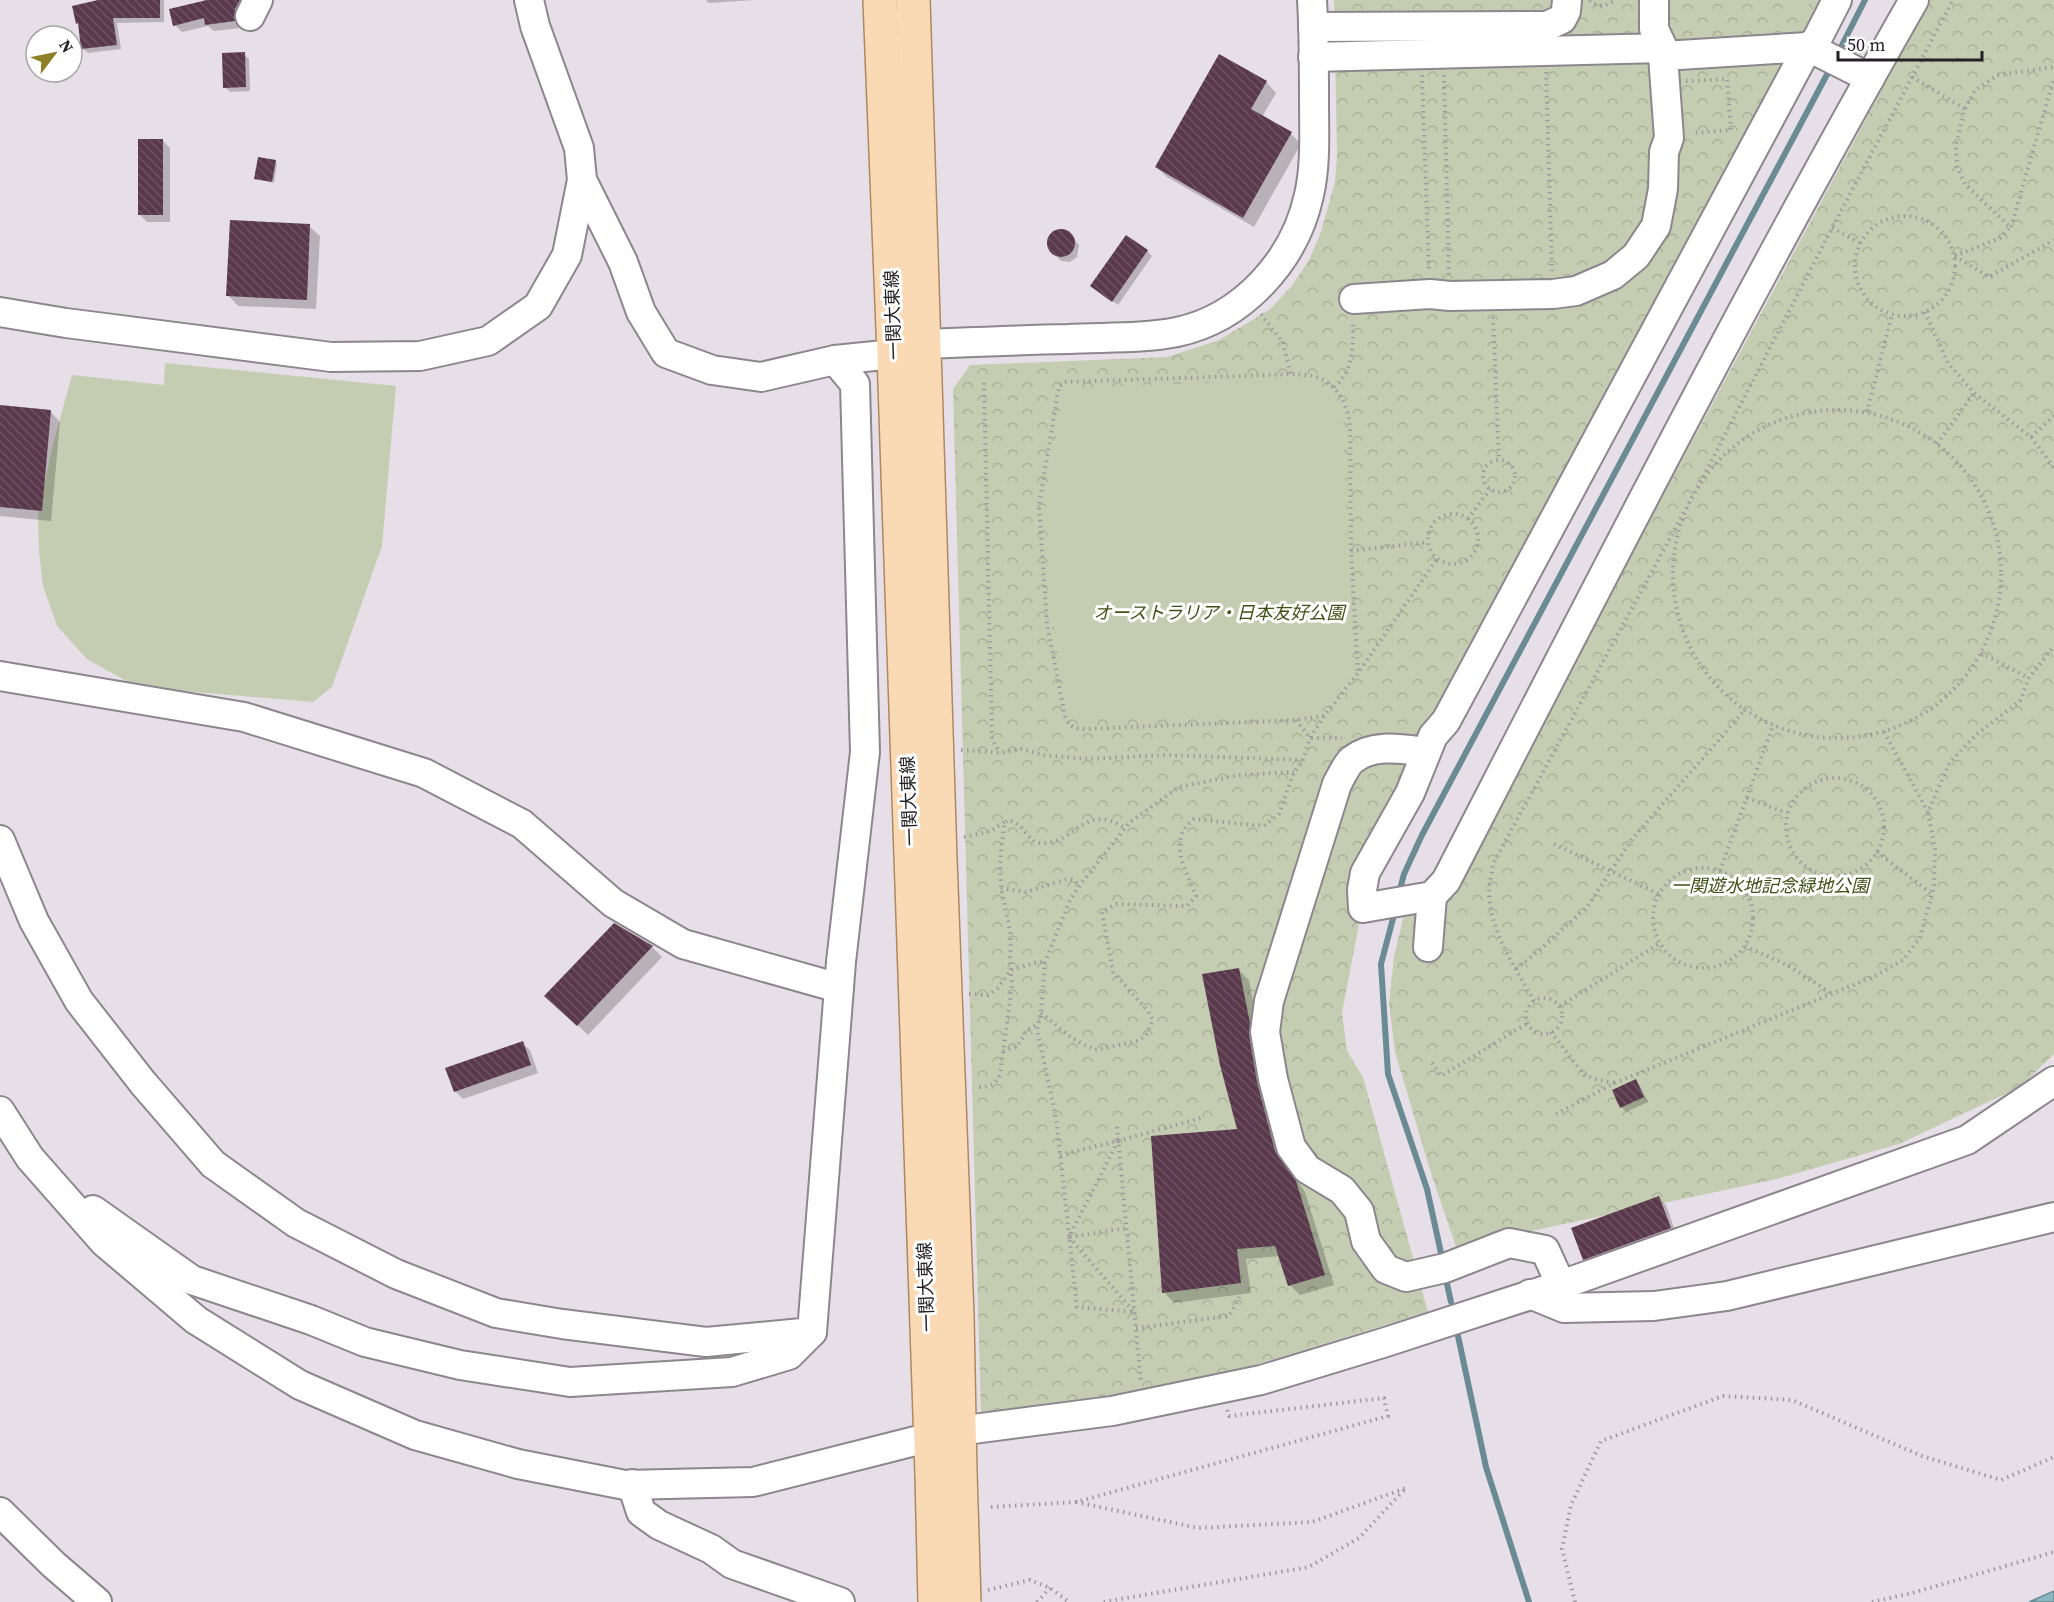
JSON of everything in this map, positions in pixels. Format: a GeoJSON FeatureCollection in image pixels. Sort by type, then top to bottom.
{"type":"FeatureCollection","features":[{"type":"Feature","properties":{"kind":"main road","name":"一関大東線"},"geometry":{"type":"LineString","coordinates":[[880,0],[909,349]]}},
{"type":"Feature","properties":{"kind":"main road","name":"一関大東線"},"geometry":{"type":"LineString","coordinates":[[913,0],[909,349],[944,1434],[946,1474],[964,1602]]}},
{"type":"Feature","properties":{"kind":"main road","name":"一関大東線"},"geometry":{"type":"LineString","coordinates":[[935,1602],[946,1474]]}},
{"type":"Feature","properties":{"kind":"street"},"geometry":{"type":"LineString","coordinates":[[0,312],[66,323],[331,357],[420,356],[488,341],[538,306],[567,255],[582,180],[579,148],[535,26],[529,0]]}},
{"type":"Feature","properties":{"kind":"street"},"geometry":{"type":"LineString","coordinates":[[582,180],[623,262],[641,312],[666,353],[712,370],[761,377],[835,360],[909,349],[1178,332],[1213,319],[1262,285],[1293,241],[1309,196],[1313,157],[1313,14],[1546,26],[1562,19],[1566,11],[1567,0]]}},
{"type":"Feature","properties":{"kind":"street"},"geometry":{"type":"LineString","coordinates":[[1313,57],[1664,48],[1654,29],[1654,0]]}},
{"type":"Feature","properties":{"kind":"street"},"geometry":{"type":"LineString","coordinates":[[1837,0],[1816,41],[1815,51],[1446,721],[1433,736],[1410,793],[1365,873],[1362,890],[1363,908],[1432,896],[1446,881],[1716,360],[1861,74],[1914,0]]}},
{"type":"Feature","properties":{"kind":"street"},"geometry":{"type":"LineString","coordinates":[[1354,299],[1440,295],[1553,294],[1576,291],[1613,275],[1636,256],[1656,226],[1663,189],[1664,152],[1669,135],[1663,56],[1815,51],[1861,74]]}},
{"type":"Feature","properties":{"kind":"street"},"geometry":{"type":"LineString","coordinates":[[50,1180],[192,1280],[311,1320],[365,1341],[460,1365],[570,1382],[732,1372],[789,1355],[812,1332],[839,988],[865,752],[855,384],[835,360]]}},
{"type":"Feature","properties":{"kind":"street"},"geometry":{"type":"LineString","coordinates":[[0,676],[244,717],[424,773],[522,825],[613,903],[683,944],[839,988]]}},
{"type":"Feature","properties":{"kind":"street"},"geometry":{"type":"LineString","coordinates":[[1426,752],[1392,748],[1372,751],[1351,760],[1337,784],[1269,1001],[1265,1032],[1273,1078],[1291,1147],[1307,1169],[1342,1190],[1359,1211],[1366,1241],[1386,1269],[1407,1277],[1444,1268],[1509,1243],[1545,1250],[1561,1285]]}},
{"type":"Feature","properties":{"kind":"street"},"geometry":{"type":"LineString","coordinates":[[0,840],[34,921],[79,1001],[143,1083],[213,1164],[296,1223],[396,1274],[496,1313],[562,1324],[706,1342],[812,1332]]}},
{"type":"Feature","properties":{"kind":"street"},"geometry":{"type":"LineString","coordinates":[[1428,947],[1432,896]]}},
{"type":"Feature","properties":{"kind":"street"},"geometry":{"type":"LineString","coordinates":[[0,1111],[30,1158],[104,1242],[196,1320],[300,1384],[415,1435],[518,1464],[625,1485],[753,1482],[944,1434],[1112,1411],[1261,1380],[1561,1285],[1967,1140],[2054,1081]]}},
{"type":"Feature","properties":{"kind":"street"},"geometry":{"type":"LineString","coordinates":[[1530,1294],[1564,1308],[1654,1306],[1727,1296],[2054,1217]]}},
{"type":"Feature","properties":{"kind":"street"},"geometry":{"type":"LineString","coordinates":[[632,1484],[641,1512],[659,1524],[711,1549],[732,1564],[840,1602]]}},
{"type":"Feature","properties":{"kind":"street"},"geometry":{"type":"LineString","coordinates":[[0,1512],[54,1565],[97,1602]]}},
{"type":"Feature","properties":{"kind":"path"},"geometry":{"type":"LineString","coordinates":[[1590,0],[1594,4],[1604,6],[1616,0]]}},
{"type":"Feature","properties":{"kind":"path"},"geometry":{"type":"LineString","coordinates":[[1534,1001],[1499,938],[1492,914],[1489,891],[1493,864],[1701,481],[1721,456],[1746,436],[1774,422],[1804,413],[1836,410],[1867,412],[1892,419],[1916,430],[1937,444],[1958,464],[1976,487],[1989,513],[1997,540],[2001,569],[1999,598],[1993,626],[1981,653],[1956,688],[1923,715],[1884,732],[1846,738],[1809,736],[1773,725],[1745,710],[1716,686],[1694,656],[1680,622],[1673,586],[1674,549],[1684,513],[1701,481],[1832,228],[1953,0]]}},
{"type":"Feature","properties":{"kind":"path"},"geometry":{"type":"LineString","coordinates":[[1546,62],[1553,294]]}},
{"type":"Feature","properties":{"kind":"path"},"geometry":{"type":"LineString","coordinates":[[1422,65],[1440,295]]}},
{"type":"Feature","properties":{"kind":"path"},"geometry":{"type":"LineString","coordinates":[[1440,295],[1444,65]]}},
{"type":"Feature","properties":{"kind":"path"},"geometry":{"type":"LineString","coordinates":[[2010,228],[1965,184],[1957,167],[1956,144],[1965,109],[1975,90],[1998,75],[2054,67]]}},
{"type":"Feature","properties":{"kind":"path"},"geometry":{"type":"LineString","coordinates":[[1912,77],[1965,109]]}},
{"type":"Feature","properties":{"kind":"path"},"geometry":{"type":"LineString","coordinates":[[1954,256],[2000,238],[2010,228],[2054,78]]}},
{"type":"Feature","properties":{"kind":"path"},"geometry":{"type":"LineString","coordinates":[[1664,82],[1727,79],[1731,130],[1669,135]]}},
{"type":"Feature","properties":{"kind":"path"},"geometry":{"type":"LineString","coordinates":[[1905,215],[1931,222],[1942,231],[1950,243],[1956,269],[1953,283],[1946,295],[1924,312],[1903,316],[1878,308],[1859,286],[1856,257],[1860,243],[1878,223],[1891,217],[1905,215]]}},
{"type":"Feature","properties":{"kind":"path"},"geometry":{"type":"LineString","coordinates":[[1832,228],[1860,243]]}},
{"type":"Feature","properties":{"kind":"path"},"geometry":{"type":"LineString","coordinates":[[1954,256],[1989,277],[2054,240]]}},
{"type":"Feature","properties":{"kind":"path"},"geometry":{"type":"LineString","coordinates":[[1491,294],[1499,460]]}},
{"type":"Feature","properties":{"kind":"path"},"geometry":{"type":"LineString","coordinates":[[1334,387],[1342,381],[1353,354],[1354,299]]}},
{"type":"Feature","properties":{"kind":"path"},"geometry":{"type":"LineString","coordinates":[[1258,311],[1283,343],[1290,375]]}},
{"type":"Feature","properties":{"kind":"path"},"geometry":{"type":"LineString","coordinates":[[1924,312],[1948,363],[1974,393],[2031,437],[2054,468]]}},
{"type":"Feature","properties":{"kind":"path"},"geometry":{"type":"LineString","coordinates":[[1867,412],[1892,314]]}},
{"type":"Feature","properties":{"kind":"path"},"geometry":{"type":"LineString","coordinates":[[1324,716],[1284,720],[1075,728],[1068,725],[1047,624],[1039,506],[1059,386],[1066,382],[1290,375],[1317,377],[1334,387],[1349,412],[1351,551],[1358,673]]}},
{"type":"Feature","properties":{"kind":"path"},"geometry":{"type":"LineString","coordinates":[[984,383],[992,739],[1000,753]]}},
{"type":"Feature","properties":{"kind":"path"},"geometry":{"type":"LineString","coordinates":[[1937,444],[1974,393]]}},
{"type":"Feature","properties":{"kind":"path"},"geometry":{"type":"LineString","coordinates":[[2031,437],[2054,416]]}},
{"type":"Feature","properties":{"kind":"path"},"geometry":{"type":"LineString","coordinates":[[1499,460],[1511,466],[1515,478],[1513,484],[1502,492],[1490,489],[1486,485],[1483,474],[1488,464],[1499,460]]}},
{"type":"Feature","properties":{"kind":"path"},"geometry":{"type":"LineString","coordinates":[[1468,519],[1490,489]]}},
{"type":"Feature","properties":{"kind":"path"},"geometry":{"type":"LineString","coordinates":[[1449,514],[1468,519],[1475,526],[1478,536],[1473,555],[1456,564],[1446,564],[1437,559],[1431,552],[1428,542],[1428,532],[1433,524],[1440,517],[1449,514]]}},
{"type":"Feature","properties":{"kind":"path"},"geometry":{"type":"LineString","coordinates":[[1351,551],[1428,542]]}},
{"type":"Feature","properties":{"kind":"path"},"geometry":{"type":"LineString","coordinates":[[1041,1013],[1073,1038],[1095,1050],[1138,1041],[1146,1035],[1153,1020],[1148,1011],[1113,972],[1102,912],[1116,904],[1187,906],[1196,896],[1178,850],[1184,826],[1194,819],[1264,826],[1279,814],[1294,772],[1303,760],[1310,738],[1437,559]]}},
{"type":"Feature","properties":{"kind":"path"},"geometry":{"type":"LineString","coordinates":[[1928,812],[1950,762],[1977,734],[2020,701],[2029,678],[2054,646]]}},
{"type":"Feature","properties":{"kind":"path"},"geometry":{"type":"LineString","coordinates":[[1981,653],[2029,678]]}},
{"type":"Feature","properties":{"kind":"path"},"geometry":{"type":"LineString","coordinates":[[1516,969],[1587,907],[1633,838],[1745,710]]}},
{"type":"Feature","properties":{"kind":"path"},"geometry":{"type":"LineString","coordinates":[[1720,871],[1773,725]]}},
{"type":"Feature","properties":{"kind":"path"},"geometry":{"type":"LineString","coordinates":[[1556,1114],[1615,1083],[1875,976],[1903,960],[1920,938],[1934,887],[1935,849],[1928,812],[1884,732]]}},
{"type":"Feature","properties":{"kind":"path"},"geometry":{"type":"LineString","coordinates":[[960,750],[1000,753],[1022,748],[1042,755],[1088,759],[1166,755],[1303,760]]}},
{"type":"Feature","properties":{"kind":"path"},"geometry":{"type":"LineString","coordinates":[[1134,1312],[1077,1307],[1056,1117],[1037,1030],[1041,1013],[1045,963],[1070,900],[1130,823],[1179,788],[1239,776],[1294,772]]}},
{"type":"Feature","properties":{"kind":"path"},"geometry":{"type":"LineString","coordinates":[[1825,779],[1850,780],[1865,788],[1876,800],[1883,814],[1884,830],[1877,852],[1861,868],[1847,874],[1831,876],[1816,872],[1803,863],[1793,851],[1787,836],[1787,819],[1792,803],[1803,790],[1825,779]]}},
{"type":"Feature","properties":{"kind":"path"},"geometry":{"type":"LineString","coordinates":[[1747,798],[1788,813]]}},
{"type":"Feature","properties":{"kind":"path"},"geometry":{"type":"LineString","coordinates":[[962,838],[991,831],[1007,820],[1022,826],[1034,842],[1041,843],[1066,836],[1084,823],[1095,819],[1107,820],[1125,828]]}},
{"type":"Feature","properties":{"kind":"path"},"geometry":{"type":"LineString","coordinates":[[979,1087],[996,1084],[1000,1075],[1012,986],[1011,936],[1001,888],[1000,864],[1003,831],[1007,820]]}},
{"type":"Feature","properties":{"kind":"path"},"geometry":{"type":"LineString","coordinates":[[1554,844],[1659,894]]}},
{"type":"Feature","properties":{"kind":"path"},"geometry":{"type":"LineString","coordinates":[[1877,852],[1932,894]]}},
{"type":"Feature","properties":{"kind":"path"},"geometry":{"type":"LineString","coordinates":[[1706,868],[1720,871],[1736,880],[1747,894],[1753,911],[1752,929],[1745,946],[1736,957],[1709,968],[1694,968],[1680,963],[1668,954],[1655,931],[1654,906],[1659,894],[1668,882],[1692,869],[1706,868]]}},
{"type":"Feature","properties":{"kind":"path"},"geometry":{"type":"LineString","coordinates":[[1001,888],[1026,892],[1067,879],[1080,885]]}},
{"type":"Feature","properties":{"kind":"path"},"geometry":{"type":"LineString","coordinates":[[1560,1006],[1660,943]]}},
{"type":"Feature","properties":{"kind":"path"},"geometry":{"type":"LineString","coordinates":[[1745,946],[1787,965],[1831,993]]}},
{"type":"Feature","properties":{"kind":"path"},"geometry":{"type":"LineString","coordinates":[[967,994],[988,995],[998,988],[1011,970],[1038,962],[1045,963]]}},
{"type":"Feature","properties":{"kind":"path"},"geometry":{"type":"LineString","coordinates":[[1545,997],[1560,1006],[1562,1011],[1559,1026],[1551,1032],[1538,1032],[1528,1023],[1526,1018],[1528,1008],[1534,1001],[1545,997]]}},
{"type":"Feature","properties":{"kind":"path"},"geometry":{"type":"LineString","coordinates":[[1432,1063],[1441,1076],[1528,1023]]}},
{"type":"Feature","properties":{"kind":"path"},"geometry":{"type":"LineString","coordinates":[[1003,1051],[1017,1047],[1027,1030],[1038,1024]]}},
{"type":"Feature","properties":{"kind":"path"},"geometry":{"type":"LineString","coordinates":[[1551,1032],[1584,1075],[1615,1083]]}},
{"type":"Feature","properties":{"kind":"path"},"geometry":{"type":"LineString","coordinates":[[1060,1155],[1205,1117]]}},
{"type":"Feature","properties":{"kind":"path"},"geometry":{"type":"LineString","coordinates":[[1118,1127],[1143,1404]]}},
{"type":"Feature","properties":{"kind":"path"},"geometry":{"type":"LineString","coordinates":[[1069,1237],[1118,1141]]}},
{"type":"Feature","properties":{"kind":"path"},"geometry":{"type":"LineString","coordinates":[[1069,1237],[1126,1228]]}},
{"type":"Feature","properties":{"kind":"path"},"geometry":{"type":"LineString","coordinates":[[1069,1237],[1134,1312]]}},
{"type":"Feature","properties":{"kind":"path"},"geometry":{"type":"LineString","coordinates":[[1136,1328],[1229,1316],[1245,1287],[1240,1249]]}},
{"type":"Feature","properties":{"kind":"path"},"geometry":{"type":"LineString","coordinates":[[991,1507],[1076,1502],[1388,1416],[1384,1398],[1229,1416],[1222,1388]]}},
{"type":"Feature","properties":{"kind":"path"},"geometry":{"type":"LineString","coordinates":[[1575,1602],[1562,1549],[1570,1505],[1601,1441],[1723,1396],[1792,1400],[1922,1456],[2001,1480],[2054,1457]]}},
{"type":"Feature","properties":{"kind":"path"},"geometry":{"type":"LineString","coordinates":[[1076,1502],[1198,1528],[1312,1522],[1406,1488],[1359,1538],[1309,1568],[1103,1602]]}},
{"type":"Feature","properties":{"kind":"path"},"geometry":{"type":"LineString","coordinates":[[1872,1602],[1912,1593],[2054,1552]]}},
{"type":"Feature","properties":{"kind":"path"},"geometry":{"type":"LineString","coordinates":[[1037,1602],[1050,1588],[1069,1602]]}},
{"type":"Feature","properties":{"kind":"green space","name":"オーストラリア・日本友好公園"},"geometry":{"type":"Polygon","coordinates":[[[1334,0],[1830,0],[1372,882],[1359,924],[1342,1013],[1347,1051],[1363,1077],[1428,1312],[1215,1377],[981,1415],[953,389],[970,365],[1167,357],[1219,340],[1269,310],[1291,287],[1309,260],[1321,232],[1335,182],[1337,155],[1334,0]]]}},
{"type":"Feature","properties":{"kind":"green space"},"geometry":{"type":"Polygon","coordinates":[[[1778,0],[1811,0],[1804,13],[1778,0]]]}},
{"type":"Feature","properties":{"kind":"green space","name":"一関遊水地記念緑地公園"},"geometry":{"type":"Polygon","coordinates":[[[1930,0],[2054,0],[2054,1054],[2020,1087],[1899,1144],[1777,1179],[1456,1247],[1430,1170],[1395,1052],[1389,1003],[1394,957],[1404,915],[1436,908],[1455,896],[1481,823],[1599,614],[1930,0]]]}},
{"type":"Feature","properties":{"kind":"green space"},"geometry":{"type":"Polygon","coordinates":[[[165,363],[396,386],[382,546],[332,687],[313,702],[137,687],[87,659],[57,626],[43,586],[38,515],[52,448],[72,375],[164,385],[165,363]]]}},
{"type":"Feature","properties":{"kind":"green space"},"geometry":{"type":"Polygon","coordinates":[[[1291,380],[1318,386],[1325,390],[1335,401],[1343,419],[1350,653],[1348,678],[1328,705],[1318,711],[1075,720],[1061,676],[1054,626],[1046,509],[1064,388],[1291,380]]]}},
{"type":"Feature","properties":{"kind":"water"},"geometry":{"type":"Polygon","coordinates":[[[2054,1591],[2054,1602],[2029,1602],[2054,1591]]]}},
{"type":"Feature","properties":{"kind":"building"},"geometry":{"type":"Polygon","coordinates":[[[98,0],[160,0],[160,18],[113,18],[117,45],[84,49],[84,24],[76,24],[72,6],[98,0]]]}},
{"type":"Feature","properties":{"kind":"building"},"geometry":{"type":"Polygon","coordinates":[[[207,0],[240,0],[235,9],[235,21],[205,25],[204,18],[173,26],[169,9],[207,0]]]}},
{"type":"Feature","properties":{"kind":"building"},"geometry":{"type":"Polygon","coordinates":[[[245,52],[246,87],[223,88],[222,53],[245,52]]]}},
{"type":"Feature","properties":{"kind":"building"},"geometry":{"type":"Polygon","coordinates":[[[1219,54],[1267,81],[1251,109],[1292,132],[1243,218],[1155,167],[1219,54]]]}},
{"type":"Feature","properties":{"kind":"building"},"geometry":{"type":"Polygon","coordinates":[[[138,139],[163,139],[163,215],[138,215],[138,139]]]}},
{"type":"Feature","properties":{"kind":"building"},"geometry":{"type":"Polygon","coordinates":[[[258,157],[276,160],[272,182],[254,179],[258,157]]]}},
{"type":"Feature","properties":{"kind":"building"},"geometry":{"type":"Polygon","coordinates":[[[230,220],[310,224],[307,300],[226,296],[230,220]]]}},
{"type":"Feature","properties":{"kind":"building"},"geometry":{"type":"Polygon","coordinates":[[[1061,229],[1071,233],[1075,243],[1071,253],[1061,257],[1051,253],[1047,243],[1051,233],[1061,229]]]}},
{"type":"Feature","properties":{"kind":"building"},"geometry":{"type":"Polygon","coordinates":[[[1126,235],[1148,250],[1112,302],[1090,286],[1126,235]]]}},
{"type":"Feature","properties":{"kind":"building"},"geometry":{"type":"Polygon","coordinates":[[[0,405],[51,410],[42,511],[0,507],[0,405]]]}},
{"type":"Feature","properties":{"kind":"building"},"geometry":{"type":"Polygon","coordinates":[[[614,923],[653,946],[577,1026],[544,996],[614,923]]]}},
{"type":"Feature","properties":{"kind":"building"},"geometry":{"type":"Polygon","coordinates":[[[1239,968],[1250,1023],[1249,1035],[1257,1082],[1275,1151],[1296,1181],[1325,1275],[1288,1286],[1275,1246],[1237,1249],[1241,1283],[1162,1293],[1151,1136],[1237,1129],[1220,1065],[1202,974],[1239,968]]]}},
{"type":"Feature","properties":{"kind":"building"},"geometry":{"type":"Polygon","coordinates":[[[523,1041],[531,1065],[454,1092],[445,1068],[523,1041]]]}},
{"type":"Feature","properties":{"kind":"building"},"geometry":{"type":"Polygon","coordinates":[[[1636,1079],[1644,1097],[1620,1108],[1612,1090],[1636,1079]]]}},
{"type":"Feature","properties":{"kind":"building"},"geometry":{"type":"Polygon","coordinates":[[[1659,1196],[1671,1228],[1583,1260],[1571,1228],[1659,1196]]]}},
{"type":"Feature","properties":{"kind":"waterway"},"geometry":{"type":"LineString","coordinates":[[1838,53],[1865,0]]}},
{"type":"Feature","properties":{"kind":"waterway"},"geometry":{"type":"LineString","coordinates":[[1399,893],[1404,874],[1422,835],[1831,67]]}},
{"type":"Feature","properties":{"kind":"waterway"},"geometry":{"type":"LineString","coordinates":[[1395,911],[1381,964],[1388,1074],[1427,1189],[1441,1253]]}},
{"type":"Feature","properties":{"kind":"waterway"},"geometry":{"type":"LineString","coordinates":[[1447,1284],[1451,1302]]}},
{"type":"Feature","properties":{"kind":"waterway"},"geometry":{"type":"LineString","coordinates":[[1458,1336],[1486,1467],[1529,1602]]}}]}
